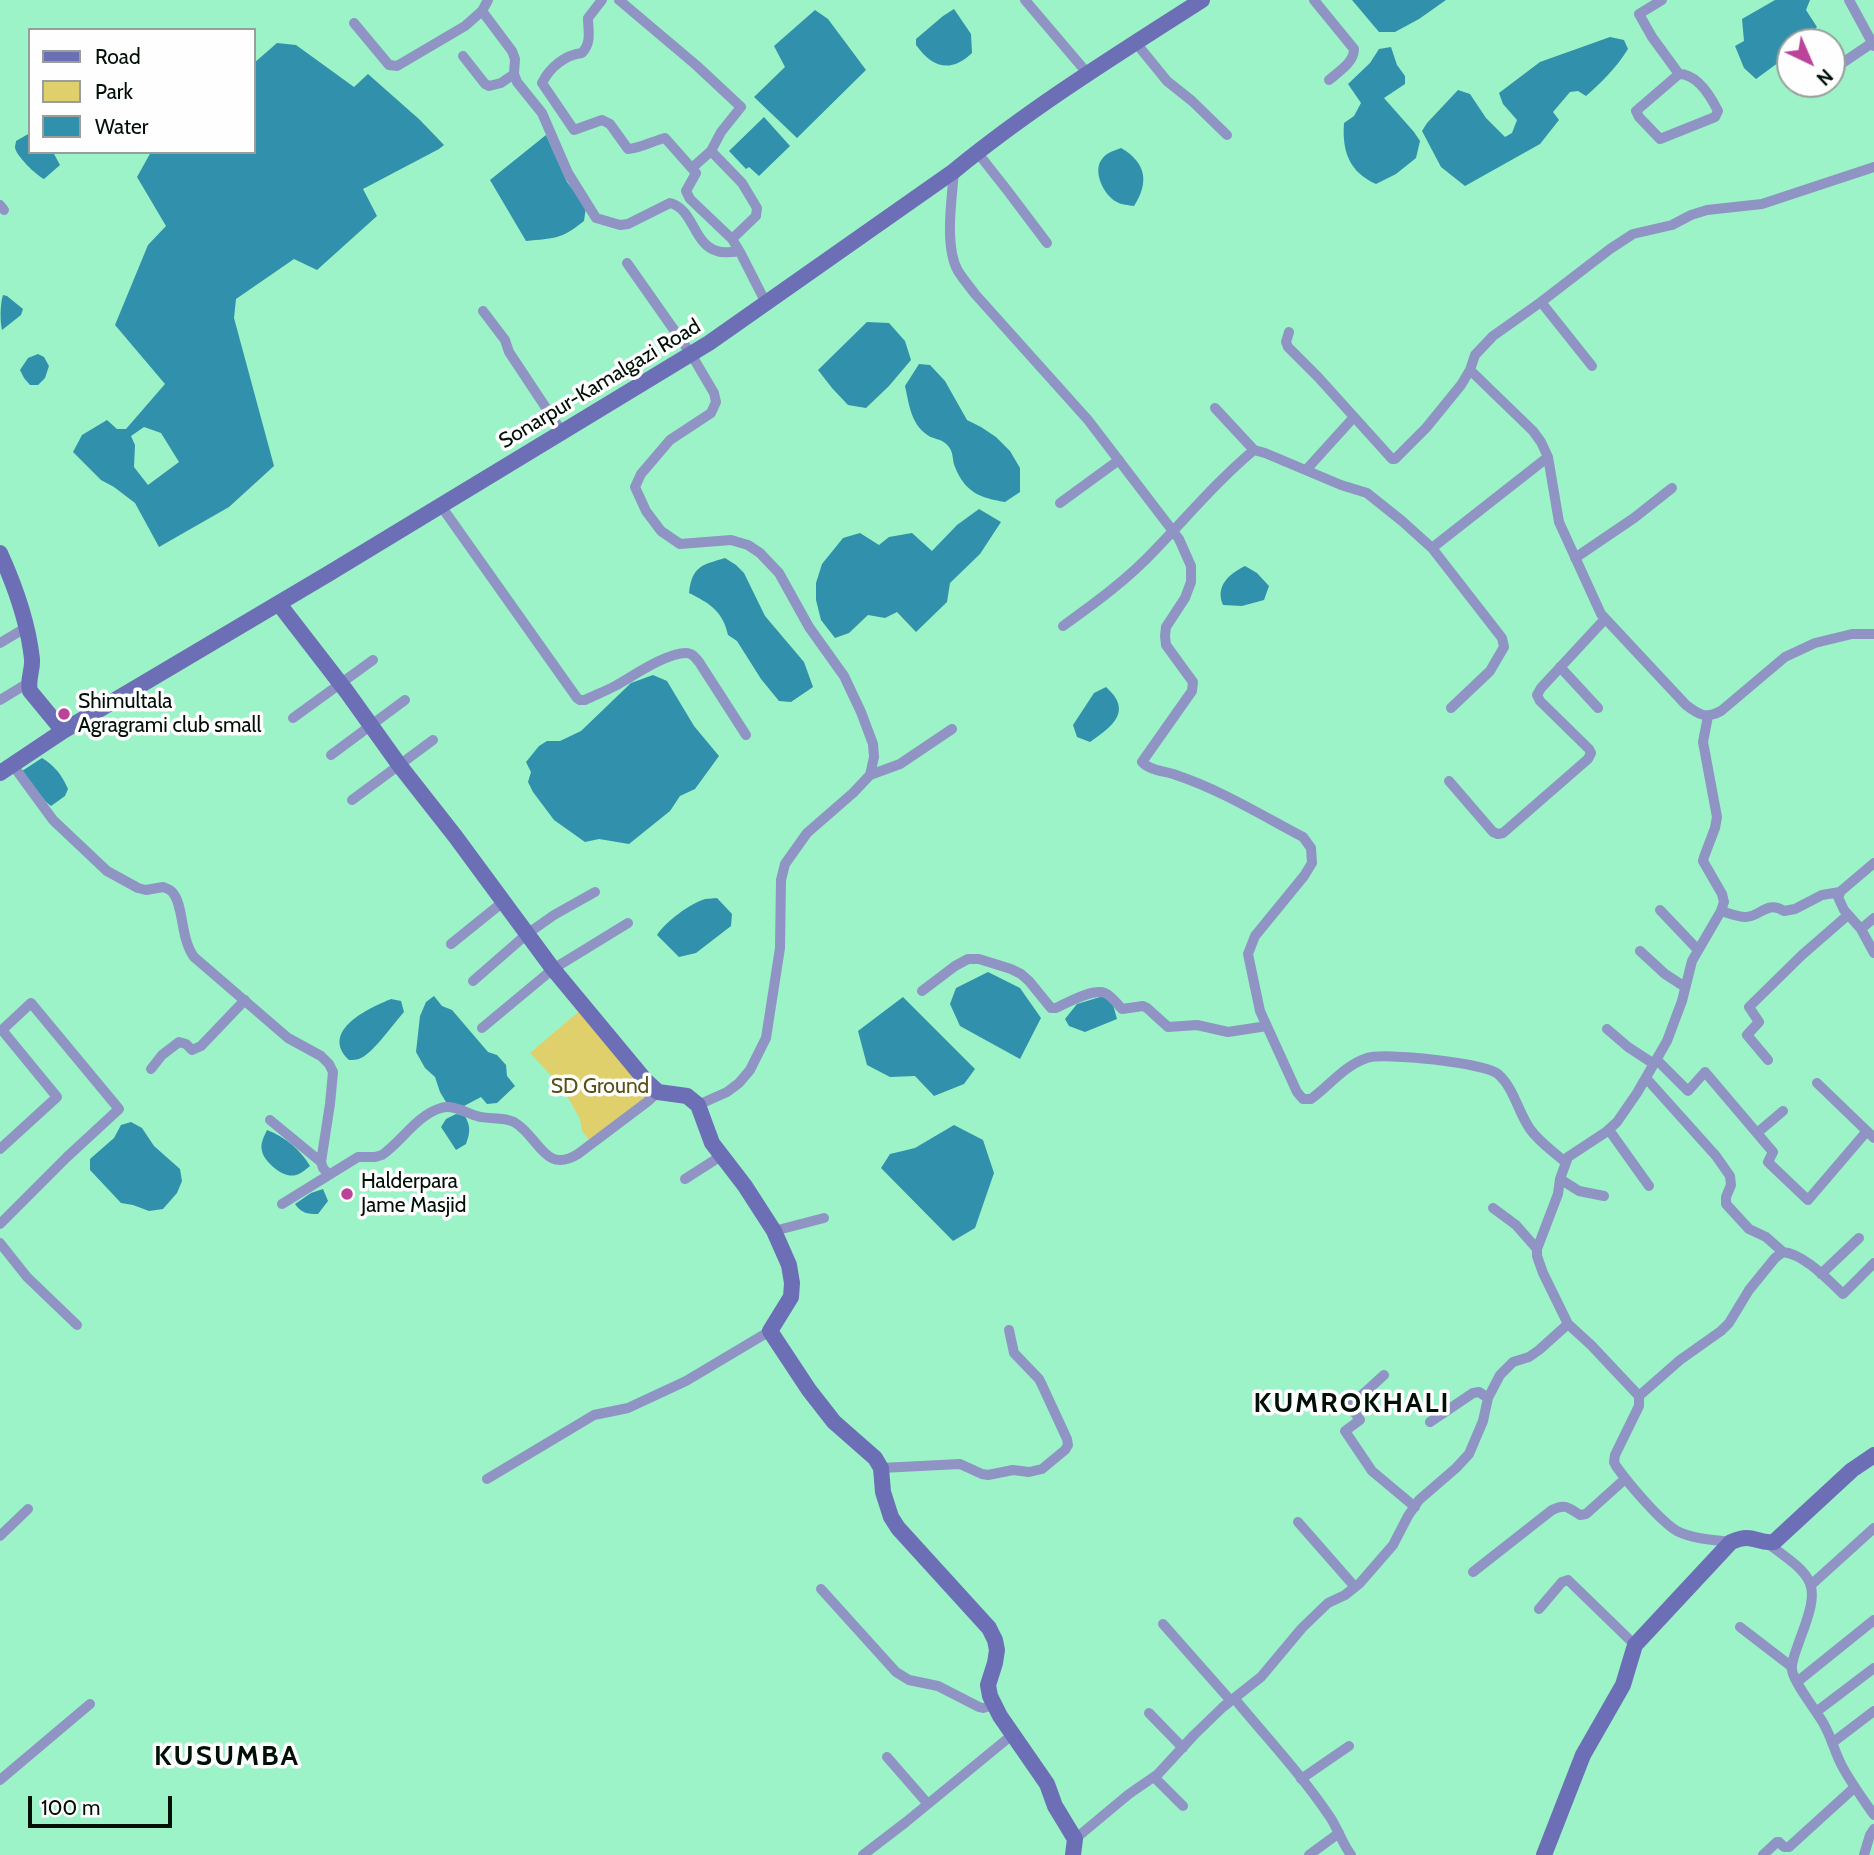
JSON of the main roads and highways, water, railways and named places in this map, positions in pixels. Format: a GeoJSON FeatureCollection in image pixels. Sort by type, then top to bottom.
{"type":"FeatureCollection","features":[{"type":"Feature","properties":{"kind":"water"},"geometry":{"type":"Polygon","coordinates":[[[1352,0],[1446,0],[1395,32],[1379,32],[1352,0]]]}},
{"type":"Feature","properties":{"kind":"water"},"geometry":{"type":"Polygon","coordinates":[[[1775,0],[1810,0],[1806,10],[1817,27],[1776,28],[1776,64],[1756,79],[1744,68],[1735,46],[1744,41],[1742,19],[1775,0]]]}},
{"type":"Feature","properties":{"kind":"water"},"geometry":{"type":"Polygon","coordinates":[[[954,9],[971,34],[972,53],[956,64],[942,65],[922,53],[916,45],[916,39],[954,9]]]}},
{"type":"Feature","properties":{"kind":"water"},"geometry":{"type":"Polygon","coordinates":[[[815,10],[828,19],[866,70],[797,138],[754,97],[785,67],[774,46],[815,10]]]}},
{"type":"Feature","properties":{"kind":"water"},"geometry":{"type":"Polygon","coordinates":[[[1610,37],[1624,40],[1628,49],[1624,56],[1586,96],[1578,91],[1570,92],[1553,112],[1559,120],[1540,144],[1465,186],[1441,167],[1422,131],[1458,90],[1470,94],[1486,118],[1505,137],[1512,133],[1517,120],[1503,104],[1499,93],[1540,62],[1610,37]]]}},
{"type":"Feature","properties":{"kind":"water"},"geometry":{"type":"Polygon","coordinates":[[[277,43],[296,45],[354,87],[368,74],[444,145],[363,189],[377,216],[317,270],[294,259],[236,299],[234,318],[274,466],[229,507],[159,547],[135,503],[101,480],[73,452],[82,435],[107,420],[117,429],[126,429],[165,384],[115,325],[148,245],[166,226],[137,177],[150,154],[256,154],[256,61],[277,43]],[[144,427],[131,436],[135,445],[134,467],[148,485],[179,462],[161,433],[144,427]]]}},
{"type":"Feature","properties":{"kind":"water"},"geometry":{"type":"Polygon","coordinates":[[[1391,47],[1397,65],[1405,76],[1405,84],[1384,98],[1420,141],[1416,158],[1396,174],[1376,184],[1353,167],[1346,151],[1344,123],[1354,116],[1361,103],[1348,84],[1370,63],[1379,49],[1391,47]]]}},
{"type":"Feature","properties":{"kind":"water"},"geometry":{"type":"Polygon","coordinates":[[[764,117],[790,146],[759,176],[749,167],[746,169],[729,151],[764,117]]]}},
{"type":"Feature","properties":{"kind":"water"},"geometry":{"type":"Polygon","coordinates":[[[28,134],[28,154],[54,154],[60,165],[44,179],[27,165],[16,151],[16,141],[28,134]]]}},
{"type":"Feature","properties":{"kind":"water"},"geometry":{"type":"Polygon","coordinates":[[[546,135],[567,182],[586,207],[584,221],[557,237],[526,241],[490,180],[546,135]]]}},
{"type":"Feature","properties":{"kind":"water"},"geometry":{"type":"Polygon","coordinates":[[[1121,148],[1136,160],[1143,174],[1142,189],[1134,206],[1112,199],[1099,176],[1102,159],[1108,153],[1121,148]]]}},
{"type":"Feature","properties":{"kind":"water"},"geometry":{"type":"Polygon","coordinates":[[[3,295],[23,309],[21,315],[2,330],[1,303],[3,295]]]}},
{"type":"Feature","properties":{"kind":"water"},"geometry":{"type":"Polygon","coordinates":[[[867,322],[889,323],[905,341],[911,360],[866,408],[848,405],[818,370],[867,322]]]}},
{"type":"Feature","properties":{"kind":"water"},"geometry":{"type":"Polygon","coordinates":[[[38,354],[44,357],[49,366],[45,378],[38,385],[30,385],[20,370],[28,358],[38,354]]]}},
{"type":"Feature","properties":{"kind":"water"},"geometry":{"type":"Polygon","coordinates":[[[919,364],[930,365],[945,381],[967,420],[996,437],[1010,451],[1020,468],[1020,492],[1005,502],[974,492],[959,476],[949,447],[921,430],[911,413],[905,386],[919,364]]]}},
{"type":"Feature","properties":{"kind":"water"},"geometry":{"type":"Polygon","coordinates":[[[979,509],[1001,522],[980,554],[950,583],[947,602],[916,632],[897,612],[885,618],[868,615],[849,633],[835,638],[821,620],[816,600],[816,583],[822,564],[843,538],[860,533],[879,545],[889,537],[912,533],[932,551],[957,525],[979,509]]]}},
{"type":"Feature","properties":{"kind":"water"},"geometry":{"type":"Polygon","coordinates":[[[725,558],[744,573],[765,616],[804,662],[813,687],[791,702],[779,701],[761,679],[737,641],[728,635],[719,614],[709,604],[689,593],[696,571],[725,558]]]}},
{"type":"Feature","properties":{"kind":"water"},"geometry":{"type":"Polygon","coordinates":[[[1245,566],[1257,573],[1269,586],[1264,600],[1242,606],[1223,605],[1222,586],[1245,566]]]}},
{"type":"Feature","properties":{"kind":"water"},"geometry":{"type":"Polygon","coordinates":[[[653,675],[667,681],[694,726],[719,756],[695,789],[680,796],[670,811],[629,844],[599,839],[585,842],[554,820],[533,792],[528,782],[531,772],[526,762],[539,746],[547,741],[560,741],[581,731],[631,683],[653,675]]]}},
{"type":"Feature","properties":{"kind":"water"},"geometry":{"type":"Polygon","coordinates":[[[1106,687],[1118,703],[1117,718],[1090,742],[1077,737],[1073,725],[1094,693],[1106,687]]]}},
{"type":"Feature","properties":{"kind":"water"},"geometry":{"type":"Polygon","coordinates":[[[42,758],[58,771],[68,789],[65,796],[51,806],[22,771],[42,758]]]}},
{"type":"Feature","properties":{"kind":"water"},"geometry":{"type":"Polygon","coordinates":[[[717,898],[732,914],[731,926],[696,953],[679,957],[657,935],[666,924],[686,909],[699,901],[717,898]]]}},
{"type":"Feature","properties":{"kind":"water"},"geometry":{"type":"Polygon","coordinates":[[[988,972],[1020,988],[1041,1018],[1020,1059],[960,1026],[950,1004],[956,988],[988,972]]]}},
{"type":"Feature","properties":{"kind":"water"},"geometry":{"type":"Polygon","coordinates":[[[1110,994],[1117,1019],[1085,1032],[1069,1026],[1065,1019],[1077,1004],[1110,994]]]}},
{"type":"Feature","properties":{"kind":"water"},"geometry":{"type":"Polygon","coordinates":[[[434,996],[442,1006],[452,1010],[488,1052],[497,1055],[506,1065],[507,1076],[515,1086],[497,1103],[487,1104],[481,1097],[464,1106],[446,1102],[435,1077],[425,1068],[416,1052],[420,1016],[426,1002],[434,996]]]}},
{"type":"Feature","properties":{"kind":"water"},"geometry":{"type":"Polygon","coordinates":[[[903,997],[975,1069],[964,1084],[934,1096],[915,1076],[890,1077],[867,1065],[858,1031],[903,997]]]}},
{"type":"Feature","properties":{"kind":"water"},"geometry":{"type":"Polygon","coordinates":[[[391,999],[401,1001],[404,1012],[366,1055],[349,1060],[341,1049],[343,1030],[360,1015],[391,999]]]}},
{"type":"Feature","properties":{"kind":"water"},"geometry":{"type":"Polygon","coordinates":[[[456,1114],[465,1116],[469,1130],[466,1144],[456,1150],[441,1127],[446,1119],[456,1114]]]}},
{"type":"Feature","properties":{"kind":"water"},"geometry":{"type":"Polygon","coordinates":[[[131,1122],[142,1128],[154,1146],[180,1169],[182,1181],[177,1193],[163,1209],[149,1211],[121,1203],[90,1170],[90,1159],[114,1138],[121,1125],[131,1122]]]}},
{"type":"Feature","properties":{"kind":"water"},"geometry":{"type":"Polygon","coordinates":[[[954,1125],[983,1140],[994,1173],[975,1228],[953,1241],[881,1168],[890,1154],[915,1148],[954,1125]]]}},
{"type":"Feature","properties":{"kind":"water"},"geometry":{"type":"Polygon","coordinates":[[[267,1130],[292,1144],[310,1166],[300,1174],[291,1176],[275,1169],[262,1151],[267,1130]]]}},
{"type":"Feature","properties":{"kind":"water"},"geometry":{"type":"Polygon","coordinates":[[[323,1189],[328,1201],[318,1214],[305,1212],[295,1204],[311,1193],[323,1189]]]}},
{"type":"Feature","properties":{"kind":"place","name":"Shimultala Agragrami club small"},"geometry":{"type":"Point","coordinates":[64,714]}},
{"type":"Feature","properties":{"kind":"place","name":"Halderpara Jame Masjid"},"geometry":{"type":"Point","coordinates":[347,1194]}},
{"type":"Feature","properties":{"kind":"district","name":"KUMROKHALI"},"geometry":{"type":"Point","coordinates":[1352,1404]}},
{"type":"Feature","properties":{"kind":"district","name":"KUSUMBA"},"geometry":{"type":"Point","coordinates":[227,1757]}},
{"type":"Feature","properties":{"kind":"park label","name":"SD Ground"},"geometry":{"type":"Point","coordinates":[600,1087]}}]}
